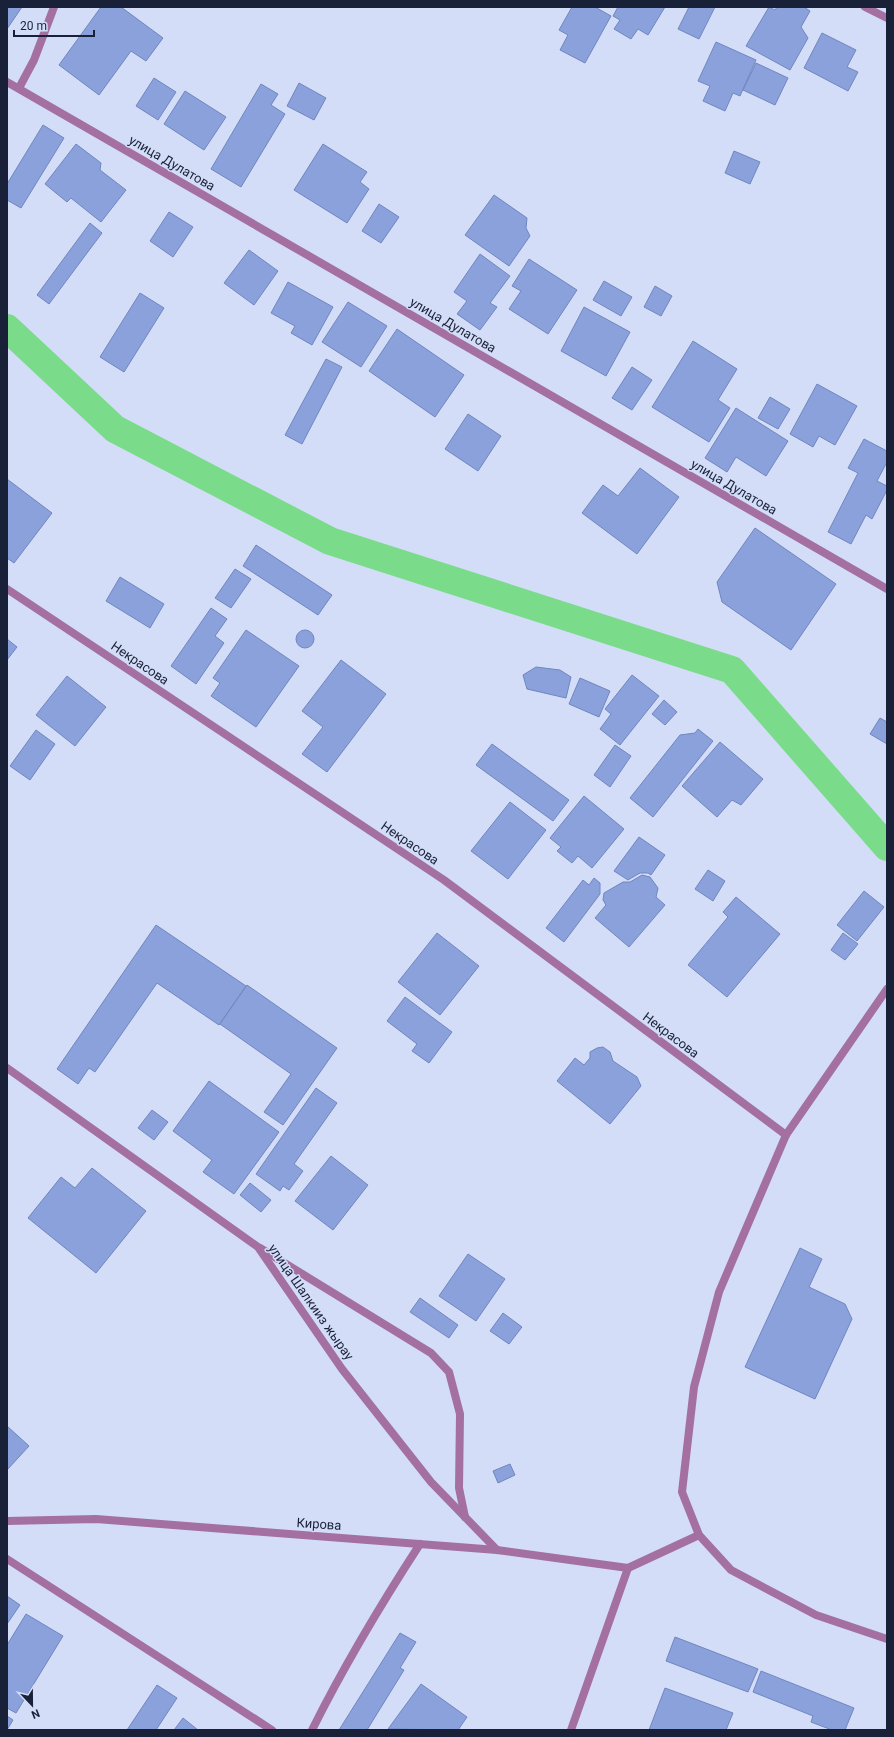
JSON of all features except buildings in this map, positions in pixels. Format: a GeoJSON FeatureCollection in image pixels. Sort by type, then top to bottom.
{"type":"FeatureCollection","features":[{"type":"Feature","properties":{"kind":"street"},"geometry":{"type":"LineString","coordinates":[[19,88],[34,60],[54,7]]}},
{"type":"Feature","properties":{"kind":"street"},"geometry":{"type":"LineString","coordinates":[[865,7],[887,18]]}},
{"type":"Feature","properties":{"kind":"street","name":"улица Дулатова"},"geometry":{"type":"LineString","coordinates":[[7,82],[887,589]]}},
{"type":"Feature","properties":{"kind":"street","name":"Некрасова"},"geometry":{"type":"LineString","coordinates":[[7,589],[444,880],[786,1135]]}},
{"type":"Feature","properties":{"kind":"street"},"geometry":{"type":"LineString","coordinates":[[887,989],[786,1135],[718,1292],[694,1387],[682,1492],[699,1535],[731,1570],[816,1615],[887,1639]]}},
{"type":"Feature","properties":{"kind":"street","name":"улица Шалкииз жырау"},"geometry":{"type":"LineString","coordinates":[[7,1068],[258,1247],[342,1368],[431,1482],[498,1550]]}},
{"type":"Feature","properties":{"kind":"street"},"geometry":{"type":"LineString","coordinates":[[258,1247],[431,1353],[449,1372],[460,1414],[459,1488],[465,1518]]}},
{"type":"Feature","properties":{"kind":"street","name":"Кирова"},"geometry":{"type":"LineString","coordinates":[[7,1522],[96,1519],[498,1550],[628,1568]]}},
{"type":"Feature","properties":{"kind":"street"},"geometry":{"type":"LineString","coordinates":[[571,1730],[628,1568],[699,1535]]}},
{"type":"Feature","properties":{"kind":"street"},"geometry":{"type":"LineString","coordinates":[[312,1730],[332,1690],[420,1544]]}},
{"type":"Feature","properties":{"kind":"street"},"geometry":{"type":"LineString","coordinates":[[7,1559],[272,1730]]}},
{"type":"Feature","properties":{"kind":"waterway"},"geometry":{"type":"LineString","coordinates":[[7,328],[115,429],[330,541],[732,670],[887,847]]}}]}
